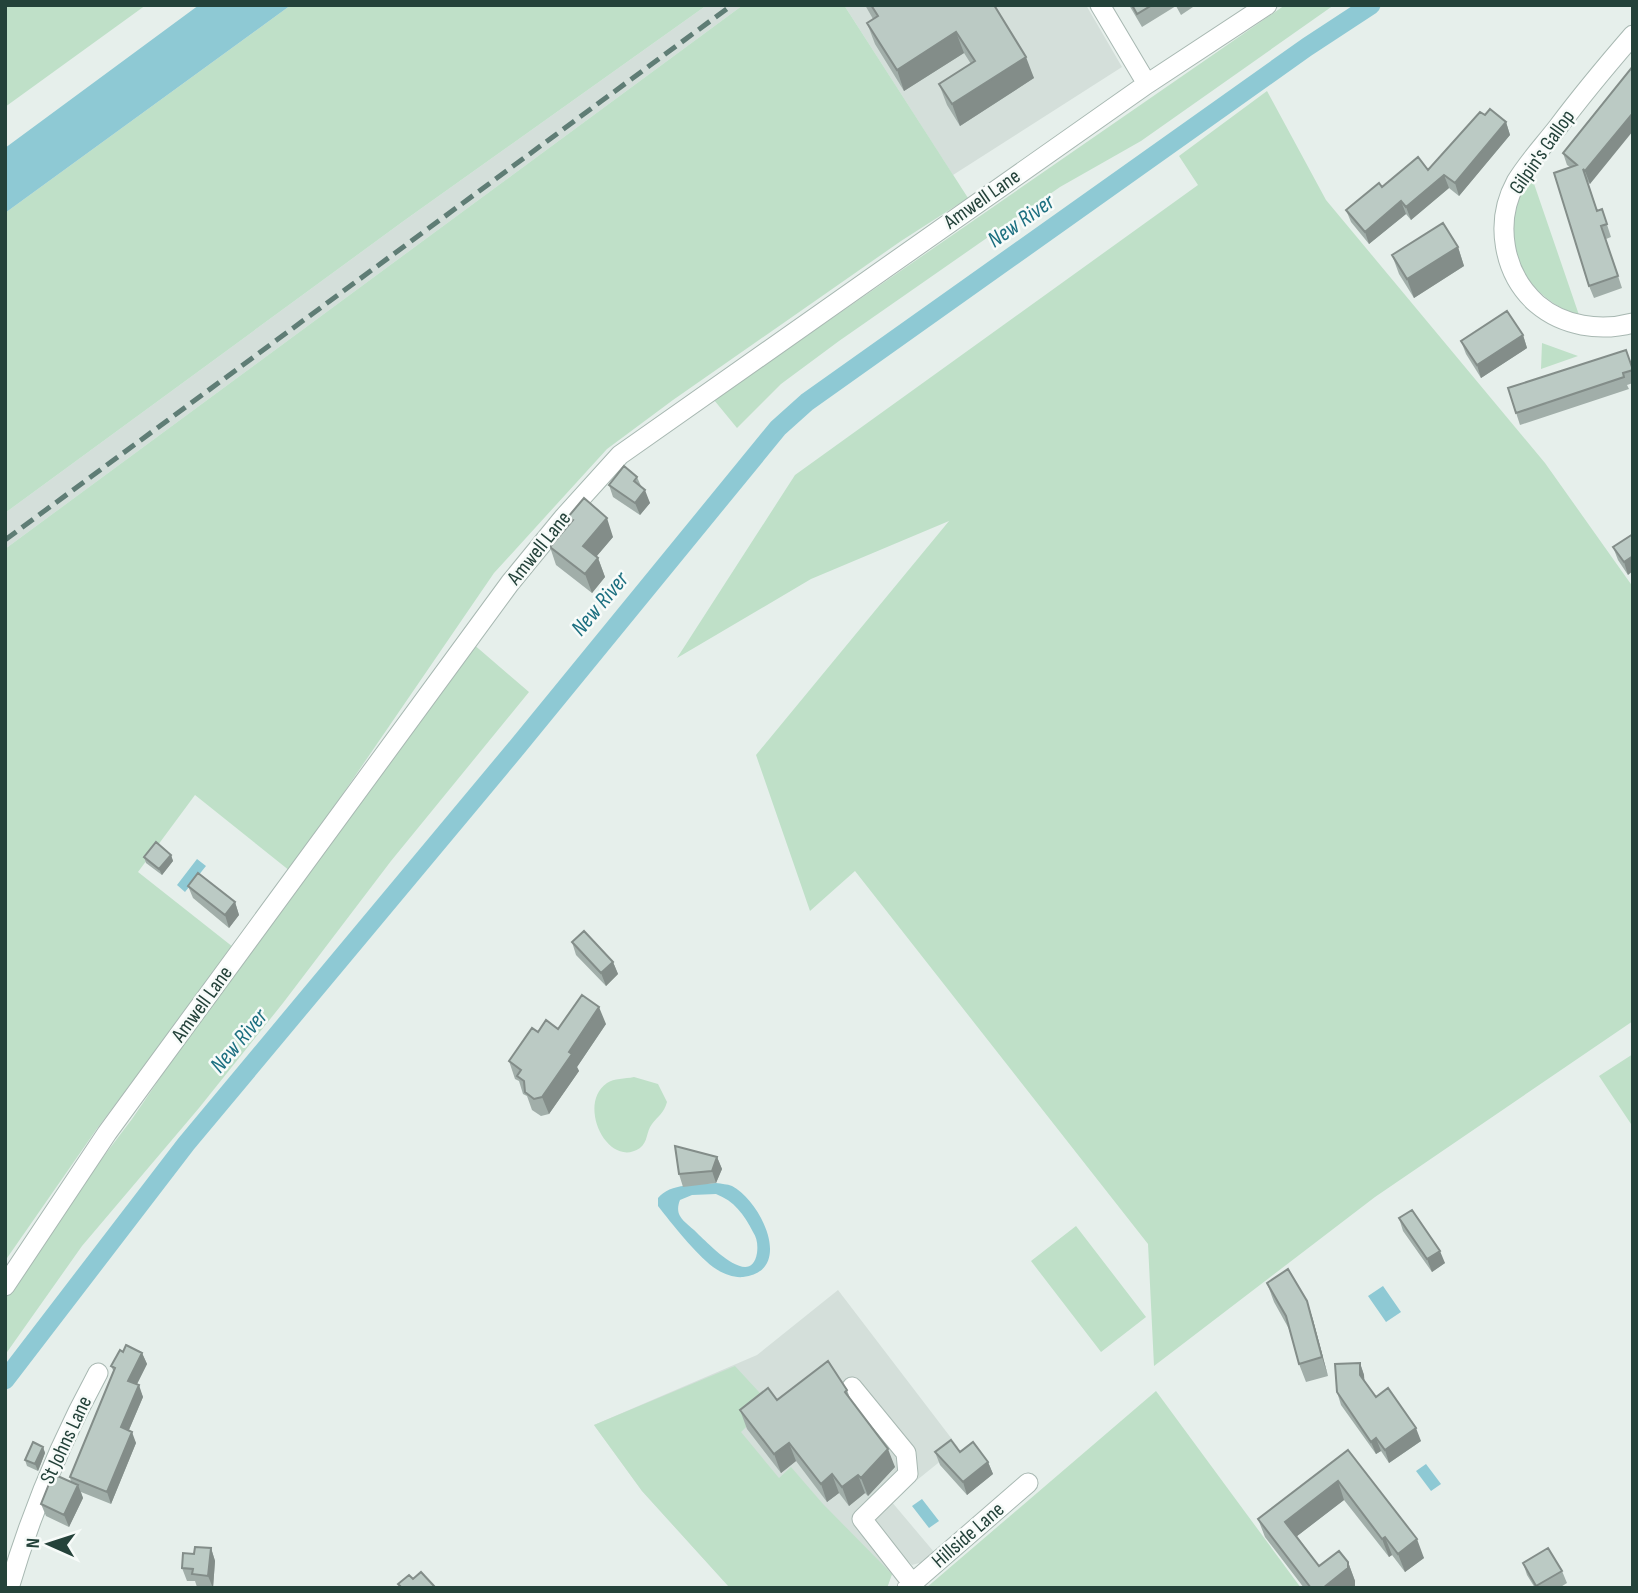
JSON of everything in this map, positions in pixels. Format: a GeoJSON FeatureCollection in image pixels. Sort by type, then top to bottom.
{"type":"FeatureCollection","features":[{"type":"Feature","properties":{"kind":"street"},"geometry":{"type":"LineString","coordinates":[[1100,5],[1147,84]]}},
{"type":"Feature","properties":{"kind":"street","name":"Amwell Lane"},"geometry":{"type":"LineString","coordinates":[[5,1286],[107,1133],[493,606],[564,517],[620,455],[1147,84],[1266,5]]}},
{"type":"Feature","properties":{"kind":"street","name":"Gilpin's Gallop"},"geometry":{"type":"LineString","coordinates":[[1633,35],[1594,80],[1517,182],[1507,209],[1504,236],[1505,251],[1511,269],[1538,305],[1553,315],[1586,327],[1604,328],[1633,323]]}},
{"type":"Feature","properties":{"kind":"street","name":"St Johns Lane"},"geometry":{"type":"LineString","coordinates":[[9,1588],[27,1527],[76,1413],[98,1373]]}},
{"type":"Feature","properties":{"kind":"street"},"geometry":{"type":"LineString","coordinates":[[852,1387],[906,1453],[908,1474],[862,1519],[909,1586]]}},
{"type":"Feature","properties":{"kind":"street","name":"Hillside Lane"},"geometry":{"type":"LineString","coordinates":[[909,1586],[1028,1483]]}},
{"type":"Feature","properties":{"kind":"shaded area"},"geometry":{"type":"Polygon","coordinates":[[[707,5],[743,5],[5,549],[5,513],[405,220],[707,5]]]}},
{"type":"Feature","properties":{"kind":"shaded area"},"geometry":{"type":"Polygon","coordinates":[[[844,5],[1086,5],[1122,67],[953,175],[844,5]]]}},
{"type":"Feature","properties":{"kind":"shaded area"},"geometry":{"type":"Polygon","coordinates":[[[838,1290],[958,1447],[891,1501],[934,1552],[923,1562],[912,1565],[908,1561],[892,1574],[887,1588],[730,1588],[642,1491],[594,1425],[757,1355],[838,1290]]]}},
{"type":"Feature","properties":{"kind":"green space"},"geometry":{"type":"Polygon","coordinates":[[[8,5],[146,5],[5,107],[5,11],[8,5]]]}},
{"type":"Feature","properties":{"kind":"green space"},"geometry":{"type":"Polygon","coordinates":[[[291,5],[707,5],[405,220],[5,513],[5,213],[291,5]]]}},
{"type":"Feature","properties":{"kind":"green space"},"geometry":{"type":"Polygon","coordinates":[[[743,5],[844,5],[968,198],[901,241],[607,449],[494,573],[290,871],[195,795],[138,872],[233,947],[96,1130],[5,1261],[5,549],[743,5]]]}},
{"type":"Feature","properties":{"kind":"green space"},"geometry":{"type":"Polygon","coordinates":[[[1285,5],[1334,5],[1141,141],[1060,187],[839,341],[781,384],[737,428],[714,400],[1285,5]]]}},
{"type":"Feature","properties":{"kind":"green space"},"geometry":{"type":"Polygon","coordinates":[[[1267,91],[1326,200],[1545,463],[1633,587],[1633,1021],[1375,1197],[1154,1366],[1148,1244],[855,871],[810,911],[756,755],[949,521],[811,579],[677,658],[795,475],[1198,185],[1179,156],[1267,91]]]}},
{"type":"Feature","properties":{"kind":"green space"},"geometry":{"type":"Polygon","coordinates":[[[1531,175],[1579,315],[1557,305],[1540,292],[1526,276],[1518,258],[1513,238],[1514,217],[1520,196],[1531,175]]]}},
{"type":"Feature","properties":{"kind":"green space"},"geometry":{"type":"Polygon","coordinates":[[[1542,343],[1578,356],[1541,369],[1542,343]]]}},
{"type":"Feature","properties":{"kind":"green space"},"geometry":{"type":"Polygon","coordinates":[[[472,643],[529,692],[391,861],[199,1108],[82,1246],[5,1355],[5,1299],[72,1198],[132,1119],[223,986],[472,643]]]}},
{"type":"Feature","properties":{"kind":"green space"},"geometry":{"type":"Polygon","coordinates":[[[1633,1054],[1633,1127],[1599,1076],[1633,1054]]]}},
{"type":"Feature","properties":{"kind":"green space"},"geometry":{"type":"Polygon","coordinates":[[[634,1077],[658,1084],[667,1102],[663,1112],[650,1127],[643,1146],[628,1152],[617,1150],[607,1143],[595,1119],[595,1105],[598,1093],[607,1083],[634,1077]]]}},
{"type":"Feature","properties":{"kind":"green space"},"geometry":{"type":"Polygon","coordinates":[[[1076,1226],[1146,1317],[1101,1352],[1031,1261],[1076,1226]]]}},
{"type":"Feature","properties":{"kind":"green space"},"geometry":{"type":"Polygon","coordinates":[[[735,1366],[770,1404],[741,1432],[779,1478],[791,1467],[823,1504],[892,1574],[887,1588],[730,1588],[642,1491],[594,1425],[735,1366]]]}},
{"type":"Feature","properties":{"kind":"green space"},"geometry":{"type":"Polygon","coordinates":[[[1156,1391],[1301,1588],[926,1588],[1156,1391]]]}},
{"type":"Feature","properties":{"kind":"water"},"geometry":{"type":"Polygon","coordinates":[[[199,5],[291,5],[5,213],[5,148],[199,5]]]}},
{"type":"Feature","properties":{"kind":"water"},"geometry":{"type":"Polygon","coordinates":[[[197,859],[206,866],[185,892],[177,885],[197,859]]]}},
{"type":"Feature","properties":{"kind":"water"},"geometry":{"type":"Polygon","coordinates":[[[716,1183],[732,1186],[743,1194],[762,1220],[770,1250],[767,1262],[759,1272],[739,1277],[716,1269],[691,1246],[658,1206],[658,1198],[670,1190],[716,1183]],[[716,1194],[692,1195],[680,1200],[679,1214],[721,1255],[739,1266],[747,1267],[753,1263],[757,1253],[755,1237],[742,1214],[716,1194]]]}},
{"type":"Feature","properties":{"kind":"water"},"geometry":{"type":"Polygon","coordinates":[[[1383,1286],[1401,1312],[1386,1322],[1368,1296],[1383,1286]]]}},
{"type":"Feature","properties":{"kind":"water"},"geometry":{"type":"Polygon","coordinates":[[[1426,1464],[1441,1484],[1431,1491],[1416,1471],[1426,1464]]]}},
{"type":"Feature","properties":{"kind":"water"},"geometry":{"type":"Polygon","coordinates":[[[922,1499],[939,1521],[929,1528],[912,1506],[922,1499]]]}},
{"type":"Feature","properties":{"kind":"building"},"geometry":{"type":"Polygon","coordinates":[[[871,5],[994,5],[1026,57],[952,104],[939,84],[975,61],[956,32],[897,70],[867,23],[878,16],[871,5]]]}},
{"type":"Feature","properties":{"kind":"building"},"geometry":{"type":"Polygon","coordinates":[[[1132,5],[1152,5],[1137,14],[1132,5]]]}},
{"type":"Feature","properties":{"kind":"building"},"geometry":{"type":"Polygon","coordinates":[[[1633,66],[1633,113],[1585,171],[1583,169],[1597,211],[1602,209],[1607,224],[1601,226],[1618,276],[1589,286],[1554,173],[1577,165],[1563,153],[1633,66]]]}},
{"type":"Feature","properties":{"kind":"building"},"geometry":{"type":"Polygon","coordinates":[[[1490,109],[1506,122],[1455,183],[1444,175],[1406,207],[1401,201],[1365,232],[1346,210],[1379,183],[1382,187],[1418,157],[1428,170],[1480,112],[1485,115],[1490,109]]]}},
{"type":"Feature","properties":{"kind":"building"},"geometry":{"type":"Polygon","coordinates":[[[1443,223],[1458,247],[1407,279],[1392,255],[1443,223]]]}},
{"type":"Feature","properties":{"kind":"building"},"geometry":{"type":"Polygon","coordinates":[[[1507,311],[1523,335],[1477,365],[1461,341],[1507,311]]]}},
{"type":"Feature","properties":{"kind":"building"},"geometry":{"type":"Polygon","coordinates":[[[1626,350],[1633,370],[1623,373],[1624,377],[1516,413],[1508,388],[1626,350]]]}},
{"type":"Feature","properties":{"kind":"building"},"geometry":{"type":"Polygon","coordinates":[[[624,466],[637,477],[634,481],[645,490],[635,503],[609,485],[624,466]]]}},
{"type":"Feature","properties":{"kind":"building"},"geometry":{"type":"Polygon","coordinates":[[[584,498],[607,518],[583,546],[598,558],[585,574],[550,547],[573,520],[568,517],[584,498]]]}},
{"type":"Feature","properties":{"kind":"building"},"geometry":{"type":"Polygon","coordinates":[[[1633,534],[1633,556],[1624,562],[1613,547],[1633,534]]]}},
{"type":"Feature","properties":{"kind":"building"},"geometry":{"type":"Polygon","coordinates":[[[156,842],[171,855],[159,869],[144,857],[156,842]]]}},
{"type":"Feature","properties":{"kind":"building"},"geometry":{"type":"Polygon","coordinates":[[[198,873],[235,902],[225,915],[188,886],[198,873]]]}},
{"type":"Feature","properties":{"kind":"building"},"geometry":{"type":"Polygon","coordinates":[[[584,931],[613,962],[601,973],[572,942],[584,931]]]}},
{"type":"Feature","properties":{"kind":"building"},"geometry":{"type":"Polygon","coordinates":[[[582,995],[599,1007],[569,1052],[572,1054],[542,1097],[534,1099],[525,1092],[524,1081],[517,1076],[521,1070],[509,1061],[532,1028],[538,1032],[546,1020],[558,1029],[582,995]]]}},
{"type":"Feature","properties":{"kind":"building"},"geometry":{"type":"Polygon","coordinates":[[[675,1146],[717,1157],[712,1171],[679,1174],[675,1146]]]}},
{"type":"Feature","properties":{"kind":"building"},"geometry":{"type":"Polygon","coordinates":[[[1412,1210],[1440,1251],[1427,1259],[1399,1218],[1412,1210]]]}},
{"type":"Feature","properties":{"kind":"building"},"geometry":{"type":"Polygon","coordinates":[[[1288,1269],[1307,1301],[1322,1357],[1299,1364],[1286,1316],[1267,1283],[1288,1269]]]}},
{"type":"Feature","properties":{"kind":"building"},"geometry":{"type":"Polygon","coordinates":[[[126,1345],[142,1353],[128,1381],[139,1385],[121,1427],[132,1432],[107,1492],[70,1477],[115,1368],[111,1366],[126,1345]]]}},
{"type":"Feature","properties":{"kind":"building"},"geometry":{"type":"Polygon","coordinates":[[[828,1361],[847,1390],[845,1392],[888,1449],[861,1478],[858,1475],[842,1487],[832,1474],[821,1484],[789,1443],[774,1454],[740,1410],[768,1388],[777,1400],[828,1361]]]}},
{"type":"Feature","properties":{"kind":"building"},"geometry":{"type":"Polygon","coordinates":[[[1360,1363],[1360,1375],[1376,1397],[1388,1388],[1416,1428],[1385,1450],[1376,1438],[1371,1442],[1337,1392],[1335,1364],[1360,1363]]]}},
{"type":"Feature","properties":{"kind":"building"},"geometry":{"type":"Polygon","coordinates":[[[951,1440],[960,1452],[973,1442],[988,1462],[963,1482],[935,1452],[951,1440]]]}},
{"type":"Feature","properties":{"kind":"building"},"geometry":{"type":"Polygon","coordinates":[[[33,1442],[43,1447],[35,1464],[25,1460],[33,1442]]]}},
{"type":"Feature","properties":{"kind":"building"},"geometry":{"type":"Polygon","coordinates":[[[1348,1450],[1417,1539],[1398,1554],[1385,1537],[1382,1539],[1338,1481],[1285,1522],[1319,1566],[1339,1551],[1348,1562],[1348,1568],[1323,1588],[1311,1588],[1258,1519],[1348,1450]]]}},
{"type":"Feature","properties":{"kind":"building"},"geometry":{"type":"Polygon","coordinates":[[[53,1474],[78,1485],[64,1515],[41,1504],[53,1474]]]}},
{"type":"Feature","properties":{"kind":"building"},"geometry":{"type":"Polygon","coordinates":[[[195,1547],[211,1548],[208,1576],[192,1574],[193,1569],[182,1568],[183,1553],[194,1554],[195,1547]]]}},
{"type":"Feature","properties":{"kind":"building"},"geometry":{"type":"Polygon","coordinates":[[[1548,1548],[1562,1571],[1536,1586],[1523,1563],[1548,1548]]]}},
{"type":"Feature","properties":{"kind":"building"},"geometry":{"type":"Polygon","coordinates":[[[421,1572],[433,1588],[402,1588],[398,1584],[409,1575],[413,1579],[421,1572]]]}},
{"type":"Feature","properties":{"kind":"waterway","name":"New River"},"geometry":{"type":"LineString","coordinates":[[5,1380],[186,1144],[518,746],[778,428],[807,402],[1307,47],[1371,5]]}},
{"type":"Feature","properties":{"kind":"railway"},"geometry":{"type":"LineString","coordinates":[[5,540],[732,5]]}}]}
